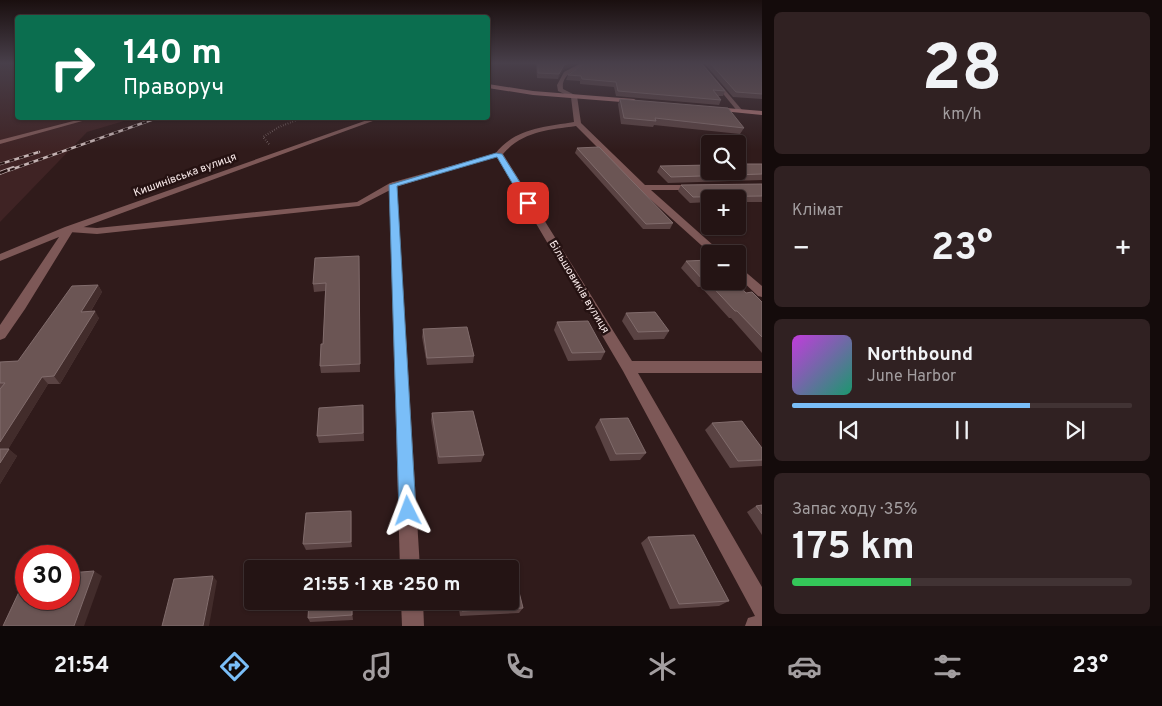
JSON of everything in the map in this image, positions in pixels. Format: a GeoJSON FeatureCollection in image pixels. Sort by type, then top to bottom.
{"type":"FeatureCollection","features":[{"type":"Feature","properties":{"kind":"main road"},"geometry":{"type":"LineString","coordinates":[[528,92],[642,102]]}},
{"type":"Feature","properties":{"kind":"main road"},"geometry":{"type":"LineString","coordinates":[[710,108],[762,113]]}},
{"type":"Feature","properties":{"kind":"street"},"geometry":{"type":"LineString","coordinates":[[565,92],[574,96],[578,124],[643,188],[708,245]]}},
{"type":"Feature","properties":{"kind":"street"},"geometry":{"type":"LineString","coordinates":[[724,92],[740,111]]}},
{"type":"Feature","properties":{"kind":"street","name":"Кишинівська вулиця"},"geometry":{"type":"LineString","coordinates":[[0,258],[69,228],[372,120]]}},
{"type":"Feature","properties":{"kind":"street"},"geometry":{"type":"LineString","coordinates":[[499,154],[508,142],[527,132],[578,124]]}},
{"type":"Feature","properties":{"kind":"street","name":"Більшовиків вулиця"},"geometry":{"type":"LineString","coordinates":[[499,154],[628,367],[762,608]]}},
{"type":"Feature","properties":{"kind":"street"},"geometry":{"type":"LineString","coordinates":[[393,185],[410,560]]}},
{"type":"Feature","properties":{"kind":"street"},"geometry":{"type":"LineString","coordinates":[[643,188],[702,186]]}},
{"type":"Feature","properties":{"kind":"street"},"geometry":{"type":"LineString","coordinates":[[0,335],[21,306],[69,228]]}},
{"type":"Feature","properties":{"kind":"street"},"geometry":{"type":"LineString","coordinates":[[746,278],[762,292]]}},
{"type":"Feature","properties":{"kind":"street"},"geometry":{"type":"LineString","coordinates":[[628,367],[762,367]]}},
{"type":"Feature","properties":{"kind":"street"},"geometry":{"type":"LineString","coordinates":[[412,610],[413,626]]}},
{"type":"Feature","properties":{"kind":"street"},"geometry":{"type":"LineString","coordinates":[[756,626],[762,624]]}},
{"type":"Feature","properties":{"kind":"lane"},"geometry":{"type":"LineString","coordinates":[[0,142],[82,120]]}},
{"type":"Feature","properties":{"kind":"lane"},"geometry":{"type":"LineString","coordinates":[[69,228],[97,231],[359,204],[393,185],[499,154]]}},
{"type":"Feature","properties":{"kind":"path"},"geometry":{"type":"LineString","coordinates":[[292,149],[268,144],[263,137],[279,127],[297,120]]}},
{"type":"Feature","properties":{"kind":"shaded area"},"geometry":{"type":"Polygon","coordinates":[[[0,92],[15,92],[15,120],[127,120],[87,132],[0,222],[0,92]]]}},
{"type":"Feature","properties":{"kind":"building"},"geometry":{"type":"Polygon","coordinates":[[[632,92],[715,92],[721,100],[632,92]]]}},
{"type":"Feature","properties":{"kind":"building"},"geometry":{"type":"Polygon","coordinates":[[[739,92],[762,92],[762,94],[739,92]]]}},
{"type":"Feature","properties":{"kind":"building"},"geometry":{"type":"Polygon","coordinates":[[[620,99],[728,108],[744,128],[655,118],[656,121],[624,118],[620,99]]]}},
{"type":"Feature","properties":{"kind":"building"},"geometry":{"type":"Polygon","coordinates":[[[599,147],[673,223],[646,224],[577,148],[599,147]]]}},
{"type":"Feature","properties":{"kind":"building"},"geometry":{"type":"Polygon","coordinates":[[[746,164],[762,164],[762,174],[746,175],[746,164]]]}},
{"type":"Feature","properties":{"kind":"building"},"geometry":{"type":"Polygon","coordinates":[[[701,165],[701,176],[671,177],[660,166],[701,165]]]}},
{"type":"Feature","properties":{"kind":"building"},"geometry":{"type":"Polygon","coordinates":[[[762,184],[762,196],[746,196],[746,190],[701,190],[701,197],[693,197],[681,185],[762,184]]]}},
{"type":"Feature","properties":{"kind":"building"},"geometry":{"type":"Polygon","coordinates":[[[359,256],[360,364],[320,366],[326,283],[313,284],[315,258],[359,256]]]}},
{"type":"Feature","properties":{"kind":"building"},"geometry":{"type":"Polygon","coordinates":[[[701,260],[701,278],[686,261],[701,260]]]}},
{"type":"Feature","properties":{"kind":"building"},"geometry":{"type":"Polygon","coordinates":[[[98,285],[81,312],[95,311],[54,376],[42,377],[0,442],[0,389],[5,383],[0,383],[0,362],[18,361],[72,286],[98,285]]]}},
{"type":"Feature","properties":{"kind":"building"},"geometry":{"type":"Polygon","coordinates":[[[715,290],[743,290],[746,293],[752,292],[762,302],[762,337],[737,311],[715,290]]]}},
{"type":"Feature","properties":{"kind":"building"},"geometry":{"type":"Polygon","coordinates":[[[655,312],[669,331],[638,332],[626,313],[655,312]]]}},
{"type":"Feature","properties":{"kind":"building"},"geometry":{"type":"Polygon","coordinates":[[[588,321],[605,352],[572,353],[557,322],[588,321]]]}},
{"type":"Feature","properties":{"kind":"building"},"geometry":{"type":"Polygon","coordinates":[[[467,327],[474,356],[427,358],[423,329],[467,327]]]}},
{"type":"Feature","properties":{"kind":"building"},"geometry":{"type":"Polygon","coordinates":[[[363,405],[363,433],[317,436],[319,408],[363,405]]]}},
{"type":"Feature","properties":{"kind":"building"},"geometry":{"type":"Polygon","coordinates":[[[473,411],[484,455],[439,457],[432,413],[473,411]]]}},
{"type":"Feature","properties":{"kind":"building"},"geometry":{"type":"Polygon","coordinates":[[[628,418],[646,453],[616,454],[600,419],[628,418]]]}},
{"type":"Feature","properties":{"kind":"building"},"geometry":{"type":"Polygon","coordinates":[[[742,421],[762,448],[762,460],[738,461],[712,423],[742,421]]]}},
{"type":"Feature","properties":{"kind":"building"},"geometry":{"type":"Polygon","coordinates":[[[0,449],[9,449],[0,463],[0,449]]]}},
{"type":"Feature","properties":{"kind":"building"},"geometry":{"type":"Polygon","coordinates":[[[762,505],[762,514],[756,506],[762,505]]]}},
{"type":"Feature","properties":{"kind":"building"},"geometry":{"type":"Polygon","coordinates":[[[351,511],[351,542],[303,544],[306,513],[351,511]]]}},
{"type":"Feature","properties":{"kind":"building"},"geometry":{"type":"Polygon","coordinates":[[[694,535],[729,601],[679,604],[648,537],[694,535]]]}},
{"type":"Feature","properties":{"kind":"building"},"geometry":{"type":"Polygon","coordinates":[[[94,571],[80,610],[80,572],[94,571]]]}},
{"type":"Feature","properties":{"kind":"building"},"geometry":{"type":"Polygon","coordinates":[[[213,576],[203,626],[162,626],[174,579],[213,576]]]}},
{"type":"Feature","properties":{"kind":"building"},"geometry":{"type":"Polygon","coordinates":[[[519,592],[523,608],[519,608],[519,592]]]}},
{"type":"Feature","properties":{"kind":"building"},"geometry":{"type":"Polygon","coordinates":[[[15,600],[15,610],[80,610],[74,626],[3,626],[15,600]]]}},
{"type":"Feature","properties":{"kind":"building"},"geometry":{"type":"Polygon","coordinates":[[[308,610],[352,610],[352,615],[308,618],[308,610]]]}},
{"type":"Feature","properties":{"kind":"railway"},"geometry":{"type":"LineString","coordinates":[[10,170],[151,120]]}},
{"type":"Feature","properties":{"kind":"railway"},"geometry":{"type":"LineString","coordinates":[[0,164],[39,152]]}},
{"type":"Feature","properties":{"kind":"railway"},"geometry":{"type":"LineString","coordinates":[[0,173],[13,168]]}},
{"type":"Feature","properties":{"kind":"route"},"geometry":{"type":"LineString","coordinates":[[408,511],[393,185],[499,154],[528,203]]}}]}
